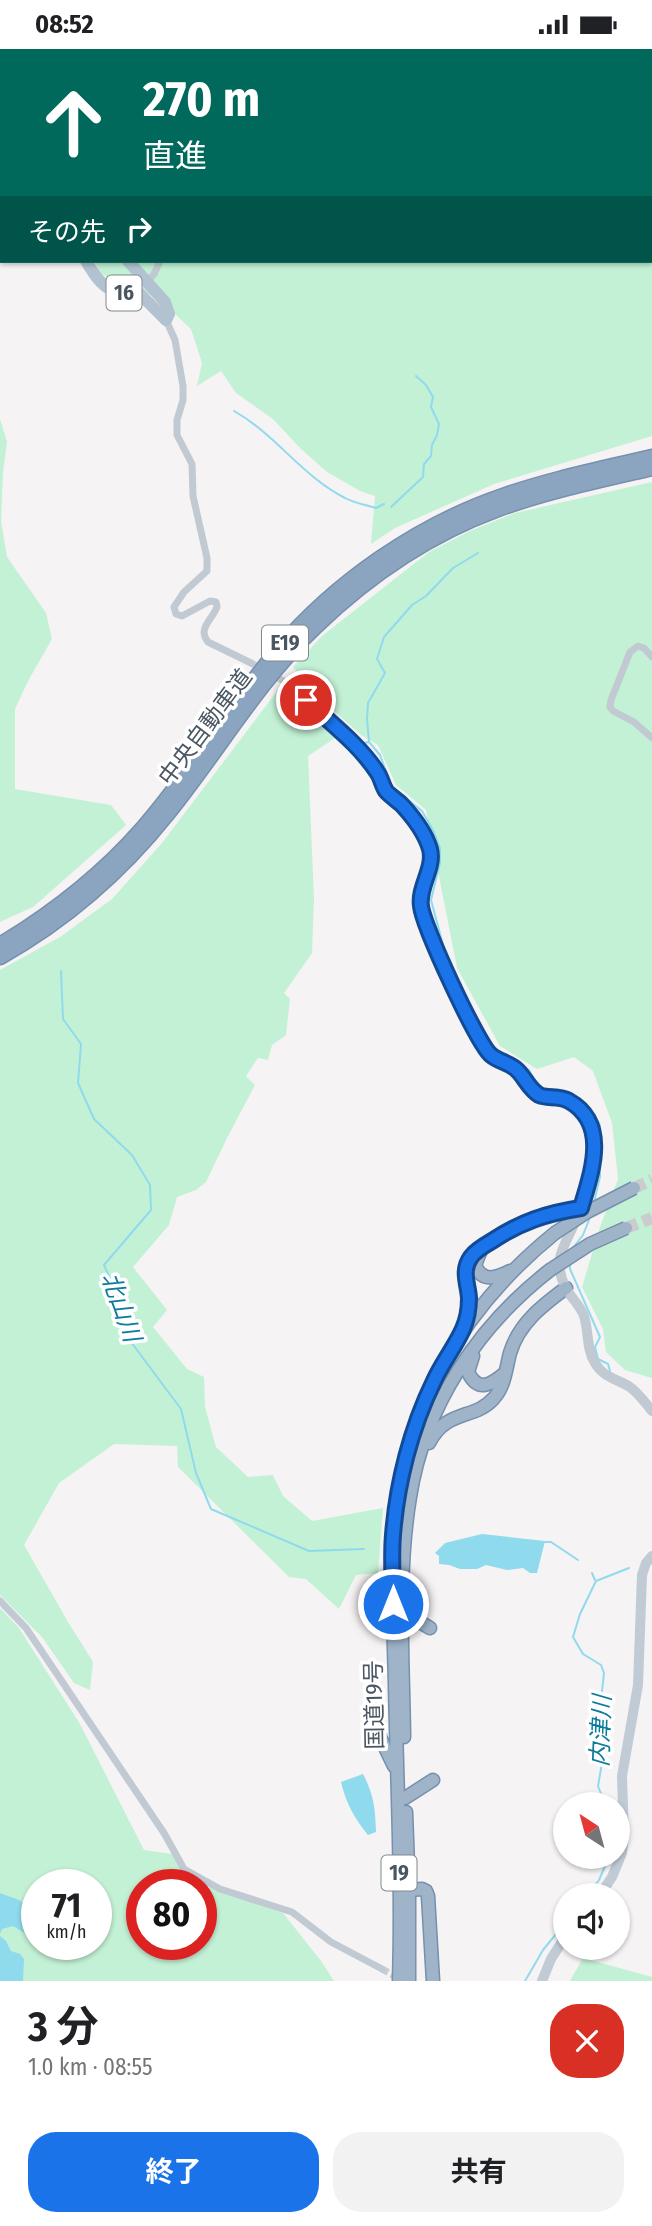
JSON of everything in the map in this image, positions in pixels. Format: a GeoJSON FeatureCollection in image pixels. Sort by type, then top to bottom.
{"type":"FeatureCollection","features":[{"type":"Feature","properties":{"kind":"highway","name":"中央自動車道"},"geometry":{"type":"LineString","coordinates":[[0,945],[82,888],[125,848],[163,804],[279,649],[323,604],[348,584],[432,527],[491,501],[532,486],[652,457]]}},
{"type":"Feature","properties":{"kind":"highway","name":"中央自動車道"},"geometry":{"type":"LineString","coordinates":[[0,957],[58,921],[133,855],[170,811],[265,683],[315,627],[353,593],[413,551],[460,525],[546,494],[652,468]]}},
{"type":"Feature","properties":{"kind":"highway","name":"国道19号"},"geometry":{"type":"LineString","coordinates":[[399,1981],[400,1893],[393,1535],[405,1463],[420,1414],[434,1381],[462,1330],[514,1269],[555,1234],[587,1212],[634,1188]]}},
{"type":"Feature","properties":{"kind":"highway"},"geometry":{"type":"LineString","coordinates":[[462,1330],[468,1312],[469,1296],[465,1273],[472,1255],[530,1220],[553,1212],[581,1208]]}},
{"type":"Feature","properties":{"kind":"highway","name":"国道19号"},"geometry":{"type":"LineString","coordinates":[[409,1981],[404,1537],[416,1468],[431,1423],[448,1388],[463,1361],[482,1337],[525,1289],[550,1270],[590,1244],[626,1228]]}},
{"type":"Feature","properties":{"kind":"highway"},"geometry":{"type":"LineString","coordinates":[[483,1247],[475,1265],[480,1274],[486,1278],[496,1278],[514,1269]]}},
{"type":"Feature","properties":{"kind":"highway"},"geometry":{"type":"LineString","coordinates":[[416,1468],[433,1436],[445,1423],[492,1401],[503,1383],[513,1343],[526,1323],[543,1305],[566,1288]]}},
{"type":"Feature","properties":{"kind":"highway"},"geometry":{"type":"LineString","coordinates":[[482,1337],[468,1366],[471,1378],[482,1385],[497,1380],[505,1373]]}},
{"type":"Feature","properties":{"kind":"highway"},"geometry":{"type":"LineString","coordinates":[[377,1592],[393,1575]]}},
{"type":"Feature","properties":{"kind":"highway"},"geometry":{"type":"LineString","coordinates":[[403,1612],[430,1628]]}},
{"type":"Feature","properties":{"kind":"highway"},"geometry":{"type":"LineString","coordinates":[[378,1718],[380,1737],[397,1773]]}},
{"type":"Feature","properties":{"kind":"highway"},"geometry":{"type":"LineString","coordinates":[[405,1798],[433,1780]]}},
{"type":"Feature","properties":{"kind":"highway"},"geometry":{"type":"LineString","coordinates":[[409,1890],[422,1889],[428,1896],[433,1981]]}},
{"type":"Feature","properties":{"kind":"main road","name":"16"},"geometry":{"type":"LineString","coordinates":[[87,263],[108,290],[137,291],[166,320],[169,314],[165,302],[130,263]]}},
{"type":"Feature","properties":{"kind":"main road"},"geometry":{"type":"LineString","coordinates":[[608,1883],[622,1853],[622,1776],[638,1685],[642,1575],[652,1556]]}},
{"type":"Feature","properties":{"kind":"main road"},"geometry":{"type":"LineString","coordinates":[[542,1981],[553,1956]]}},
{"type":"Feature","properties":{"kind":"street"},"geometry":{"type":"LineString","coordinates":[[146,283],[159,263]]}},
{"type":"Feature","properties":{"kind":"street"},"geometry":{"type":"LineString","coordinates":[[166,320],[177,349],[183,386],[177,435],[192,464],[193,496],[207,558],[207,571],[184,592],[174,607],[176,614],[182,616],[210,601],[216,602],[217,607],[202,632],[204,637],[208,642],[251,663]]}},
{"type":"Feature","properties":{"kind":"street"},"geometry":{"type":"LineString","coordinates":[[652,657],[644,648],[638,646],[630,652],[610,707],[634,722],[652,738]]}},
{"type":"Feature","properties":{"kind":"street"},"geometry":{"type":"LineString","coordinates":[[289,684],[359,750],[377,772],[385,790],[410,814],[424,834],[431,852],[430,868],[420,905],[450,981],[489,1055],[513,1066],[540,1096],[560,1097],[573,1103],[585,1116],[595,1141],[595,1153],[581,1208],[559,1258],[561,1274],[566,1288],[583,1313],[589,1335],[589,1350],[595,1363],[610,1379],[629,1387],[652,1411]]}},
{"type":"Feature","properties":{"kind":"street"},"geometry":{"type":"LineString","coordinates":[[0,1601],[26,1628],[164,1833],[184,1869],[220,1889],[292,1912],[331,1942],[382,1969]]}},
{"type":"Feature","properties":{"kind":"green space"},"geometry":{"type":"Polygon","coordinates":[[[95,263],[652,263],[652,436],[494,484],[395,528],[371,544],[375,496],[360,491],[327,472],[273,419],[236,393],[221,371],[197,386],[202,363],[191,329],[160,300],[129,284],[117,285],[101,273],[95,263]]]}},
{"type":"Feature","properties":{"kind":"green space"},"geometry":{"type":"Polygon","coordinates":[[[0,419],[7,442],[1,521],[7,557],[46,613],[52,639],[15,709],[15,789],[111,805],[126,825],[33,907],[0,922],[0,419]]]}},
{"type":"Feature","properties":{"kind":"green space"},"geometry":{"type":"Polygon","coordinates":[[[652,482],[652,1378],[625,1370],[606,1352],[603,1329],[582,1287],[618,1179],[612,1123],[593,1071],[574,1057],[537,1069],[500,1046],[457,968],[426,810],[396,785],[378,745],[361,735],[324,702],[293,667],[322,636],[429,552],[470,531],[515,513],[652,482]]]}},
{"type":"Feature","properties":{"kind":"green space"},"geometry":{"type":"Polygon","coordinates":[[[281,686],[338,736],[308,756],[314,899],[312,953],[284,993],[290,999],[286,1035],[272,1045],[268,1060],[258,1058],[246,1076],[255,1085],[206,1182],[196,1190],[177,1197],[169,1225],[133,1267],[167,1310],[153,1327],[187,1369],[204,1377],[205,1407],[216,1447],[248,1477],[273,1475],[283,1496],[312,1521],[383,1508],[378,1573],[356,1575],[339,1609],[306,1579],[289,1577],[178,1467],[177,1446],[114,1444],[59,1483],[24,1545],[93,1662],[90,1690],[74,1683],[42,1637],[0,1595],[0,970],[60,937],[112,899],[162,843],[281,686]]]}},
{"type":"Feature","properties":{"kind":"green space"},"geometry":{"type":"Polygon","coordinates":[[[0,1608],[19,1628],[80,1724],[144,1850],[172,1854],[183,1869],[126,1869],[126,1960],[217,1960],[217,1890],[283,1913],[334,1981],[0,1981],[0,1608]]]}},
{"type":"Feature","properties":{"kind":"green space"},"geometry":{"type":"Polygon","coordinates":[[[582,1960],[652,1977],[652,1981],[570,1981],[582,1960]]]}},
{"type":"Feature","properties":{"kind":"water"},"geometry":{"type":"Polygon","coordinates":[[[482,1534],[545,1541],[537,1573],[530,1573],[523,1568],[507,1570],[486,1565],[477,1569],[460,1569],[439,1564],[439,1556],[435,1553],[445,1543],[482,1534]]]}},
{"type":"Feature","properties":{"kind":"water"},"geometry":{"type":"Polygon","coordinates":[[[363,1774],[372,1795],[375,1816],[376,1832],[368,1835],[351,1810],[341,1782],[363,1774]]]}},
{"type":"Feature","properties":{"kind":"water"},"geometry":{"type":"Polygon","coordinates":[[[0,1893],[21,1902],[21,1931],[13,1926],[2,1929],[0,1934],[0,1893]]]}},
{"type":"Feature","properties":{"kind":"water"},"geometry":{"type":"Polygon","coordinates":[[[0,1936],[11,1951],[20,1954],[21,1960],[24,1960],[23,1981],[0,1981],[0,1936]]]}},
{"type":"Feature","properties":{"kind":"waterway"},"geometry":{"type":"LineString","coordinates":[[391,507],[423,477],[424,464],[431,456],[437,435],[439,424],[431,407],[433,397],[426,385],[416,376]]}},
{"type":"Feature","properties":{"kind":"waterway"},"geometry":{"type":"LineString","coordinates":[[234,411],[263,431],[330,489],[360,504],[376,508],[384,504]]}},
{"type":"Feature","properties":{"kind":"waterway"},"geometry":{"type":"LineString","coordinates":[[478,553],[453,568],[426,596],[412,605],[384,637],[377,659],[385,673],[368,703],[369,742],[380,755],[392,787],[422,811],[433,830],[440,848],[440,863],[431,900],[450,971],[494,1053],[529,1070],[539,1088],[559,1090],[574,1096],[590,1109],[600,1125],[600,1177],[594,1202]]}},
{"type":"Feature","properties":{"kind":"waterway"},"geometry":{"type":"LineString","coordinates":[[299,684],[356,740],[369,742]]}},
{"type":"Feature","properties":{"kind":"waterway","name":"北山川"},"geometry":{"type":"LineString","coordinates":[[61,971],[63,1019],[81,1044],[78,1083],[94,1119],[132,1155],[150,1185],[151,1210],[104,1265],[126,1314],[128,1338],[181,1409],[196,1473],[211,1509],[309,1551],[364,1549]]}},
{"type":"Feature","properties":{"kind":"waterway"},"geometry":{"type":"LineString","coordinates":[[572,1249],[583,1235],[591,1215]]}},
{"type":"Feature","properties":{"kind":"waterway"},"geometry":{"type":"LineString","coordinates":[[570,1265],[600,1337],[595,1347],[598,1359],[608,1364],[610,1371]]}},
{"type":"Feature","properties":{"kind":"waterway","name":"北山川"},"geometry":{"type":"LineString","coordinates":[[543,1542],[551,1542],[578,1560]]}},
{"type":"Feature","properties":{"kind":"waterway","name":"内津川"},"geometry":{"type":"LineString","coordinates":[[600,1792],[598,1786],[604,1752],[600,1710],[604,1673],[601,1665],[583,1654],[573,1637],[580,1614],[596,1581],[629,1568]]}},
{"type":"Feature","properties":{"kind":"waterway","name":"北山川"},"geometry":{"type":"LineString","coordinates":[[592,1573],[595,1580]]}},
{"type":"Feature","properties":{"kind":"waterway","name":"内津川"},"geometry":{"type":"LineString","coordinates":[[597,1883],[604,1869]]}},
{"type":"Feature","properties":{"kind":"waterway","name":"内津川"},"geometry":{"type":"LineString","coordinates":[[525,1981],[553,1938]]}},
{"type":"Feature","properties":{"kind":"tunnel"},"geometry":{"type":"LineString","coordinates":[[251,663],[289,684]]}},
{"type":"Feature","properties":{"kind":"tunnel"},"geometry":{"type":"LineString","coordinates":[[634,1188],[652,1180]]}},
{"type":"Feature","properties":{"kind":"tunnel"},"geometry":{"type":"LineString","coordinates":[[626,1228],[652,1218]]}},
{"type":"Feature","properties":{"kind":"tunnel"},"geometry":{"type":"LineString","coordinates":[[382,1969],[400,1979]]}},
{"type":"Feature","properties":{"kind":"route"},"geometry":{"type":"LineString","coordinates":[[306,700],[359,750],[377,772],[385,790],[403,806],[424,834],[431,852],[430,868],[420,905],[450,981],[489,1055],[513,1066],[540,1096],[560,1097],[573,1103],[585,1116],[595,1141],[590,1178],[581,1208],[553,1212],[530,1220],[483,1247],[472,1255],[467,1264],[465,1273],[469,1296],[468,1312],[462,1330],[434,1381],[420,1414],[405,1463],[393,1535],[393,1604]]}}]}
